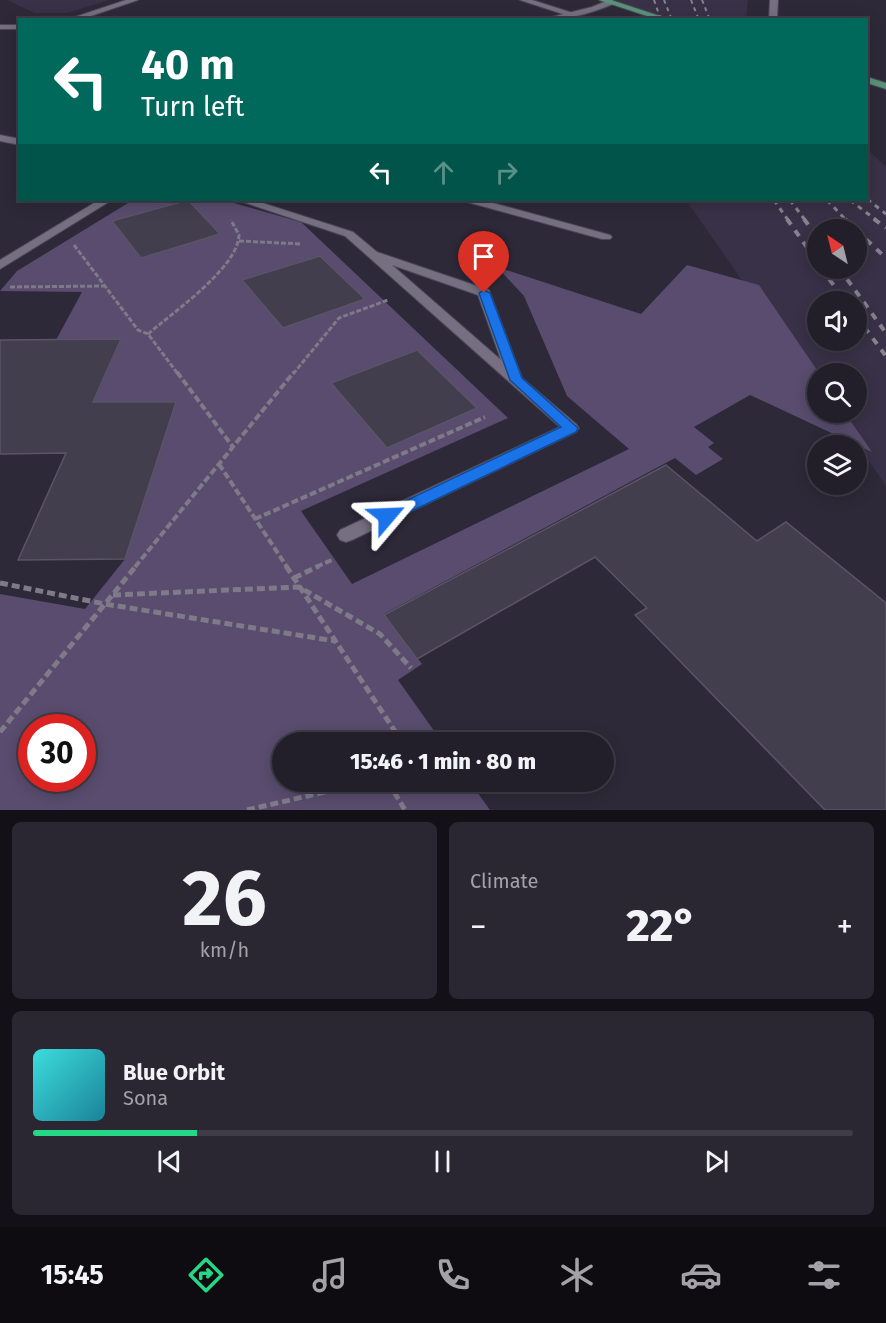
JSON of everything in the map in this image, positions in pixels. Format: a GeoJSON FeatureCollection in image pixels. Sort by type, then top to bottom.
{"type":"FeatureCollection","features":[{"type":"Feature","properties":{"kind":"main road"},"geometry":{"type":"LineString","coordinates":[[606,1],[662,18]]}},
{"type":"Feature","properties":{"kind":"main road"},"geometry":{"type":"LineString","coordinates":[[868,80],[886,86]]}},
{"type":"Feature","properties":{"kind":"street"},"geometry":{"type":"LineString","coordinates":[[76,18],[134,0]]}},
{"type":"Feature","properties":{"kind":"street"},"geometry":{"type":"LineString","coordinates":[[524,0],[572,14]]}},
{"type":"Feature","properties":{"kind":"street"},"geometry":{"type":"LineString","coordinates":[[773,18],[774,0]]}},
{"type":"Feature","properties":{"kind":"street"},"geometry":{"type":"LineString","coordinates":[[553,18],[572,14],[606,1]]}},
{"type":"Feature","properties":{"kind":"street"},"geometry":{"type":"LineString","coordinates":[[0,27],[18,27]]}},
{"type":"Feature","properties":{"kind":"street"},"geometry":{"type":"LineString","coordinates":[[0,138],[18,142]]}},
{"type":"Feature","properties":{"kind":"street"},"geometry":{"type":"LineString","coordinates":[[2,262],[104,201]]}},
{"type":"Feature","properties":{"kind":"street"},"geometry":{"type":"LineString","coordinates":[[246,201],[349,234],[571,428],[346,535]]}},
{"type":"Feature","properties":{"kind":"street"},"geometry":{"type":"LineString","coordinates":[[475,201],[606,237]]}},
{"type":"Feature","properties":{"kind":"street"},"geometry":{"type":"LineString","coordinates":[[375,255],[484,293],[516,380]]}},
{"type":"Feature","properties":{"kind":"path"},"geometry":{"type":"LineString","coordinates":[[148,334],[230,260],[239,241],[238,228],[225,214]]}},
{"type":"Feature","properties":{"kind":"path"},"geometry":{"type":"LineString","coordinates":[[51,232],[69,238],[138,330],[148,334],[233,447]]}},
{"type":"Feature","properties":{"kind":"path"},"geometry":{"type":"LineString","coordinates":[[0,287],[105,286]]}},
{"type":"Feature","properties":{"kind":"path"},"geometry":{"type":"LineString","coordinates":[[0,732],[339,318],[415,290]]}},
{"type":"Feature","properties":{"kind":"path"},"geometry":{"type":"LineString","coordinates":[[255,519],[485,417]]}},
{"type":"Feature","properties":{"kind":"path"},"geometry":{"type":"LineString","coordinates":[[219,464],[395,732]]}},
{"type":"Feature","properties":{"kind":"path"},"geometry":{"type":"LineString","coordinates":[[294,578],[342,555],[346,535]]}},
{"type":"Feature","properties":{"kind":"path"},"geometry":{"type":"LineString","coordinates":[[0,583],[105,604],[335,640]]}},
{"type":"Feature","properties":{"kind":"path"},"geometry":{"type":"LineString","coordinates":[[112,595],[299,586],[380,634],[411,668]]}},
{"type":"Feature","properties":{"kind":"path"},"geometry":{"type":"LineString","coordinates":[[247,810],[325,792]]}},
{"type":"Feature","properties":{"kind":"path"},"geometry":{"type":"LineString","coordinates":[[394,792],[405,810]]}},
{"type":"Feature","properties":{"kind":"shaded area"},"geometry":{"type":"Polygon","coordinates":[[[7,0],[110,0],[67,13],[35,13],[7,0]]]}},
{"type":"Feature","properties":{"kind":"shaded area"},"geometry":{"type":"Polygon","coordinates":[[[613,0],[748,0],[746,18],[642,18],[638,8],[613,0]]]}},
{"type":"Feature","properties":{"kind":"shaded area"},"geometry":{"type":"Polygon","coordinates":[[[868,150],[886,167],[886,486],[867,459],[867,435],[850,435],[842,423],[867,423],[867,363],[807,363],[807,374],[687,201],[868,201],[868,150]]]}},
{"type":"Feature","properties":{"kind":"shaded area"},"geometry":{"type":"Polygon","coordinates":[[[131,201],[227,201],[301,222],[508,418],[301,511],[352,584],[629,449],[567,396],[524,296],[497,267],[641,314],[687,265],[759,285],[812,363],[807,363],[807,422],[750,395],[694,427],[714,443],[708,447],[723,459],[696,475],[675,458],[384,614],[422,664],[398,680],[435,732],[272,732],[272,792],[477,792],[490,810],[0,810],[0,594],[85,609],[125,559],[176,402],[93,403],[121,340],[56,340],[82,292],[0,291],[17,271],[131,201]]]}},
{"type":"Feature","properties":{"kind":"shaded area"},"geometry":{"type":"Polygon","coordinates":[[[810,423],[852,423],[860,435],[836,435],[810,423]]]}},
{"type":"Feature","properties":{"kind":"building"},"geometry":{"type":"Polygon","coordinates":[[[189,201],[220,234],[141,258],[112,221],[189,201]]]}},
{"type":"Feature","properties":{"kind":"building"},"geometry":{"type":"Polygon","coordinates":[[[320,256],[365,299],[283,328],[242,280],[320,256]]]}},
{"type":"Feature","properties":{"kind":"building"},"geometry":{"type":"Polygon","coordinates":[[[121,339],[93,402],[176,402],[125,559],[18,560],[66,453],[0,454],[0,340],[121,339]]]}},
{"type":"Feature","properties":{"kind":"building"},"geometry":{"type":"Polygon","coordinates":[[[417,350],[477,408],[387,448],[331,383],[417,350]]]}},
{"type":"Feature","properties":{"kind":"building"},"geometry":{"type":"Polygon","coordinates":[[[666,465],[757,541],[786,522],[886,603],[886,810],[825,810],[635,615],[647,608],[595,557],[417,659],[384,615],[666,465]]]}},
{"type":"Feature","properties":{"kind":"railway"},"geometry":{"type":"LineString","coordinates":[[654,0],[660,18]]}},
{"type":"Feature","properties":{"kind":"railway"},"geometry":{"type":"LineString","coordinates":[[664,0],[671,18]]}},
{"type":"Feature","properties":{"kind":"railway"},"geometry":{"type":"LineString","coordinates":[[691,0],[698,18]]}},
{"type":"Feature","properties":{"kind":"railway"},"geometry":{"type":"LineString","coordinates":[[702,0],[709,18]]}},
{"type":"Feature","properties":{"kind":"railway"},"geometry":{"type":"LineString","coordinates":[[868,200],[886,214]]}},
{"type":"Feature","properties":{"kind":"railway"},"geometry":{"type":"LineString","coordinates":[[775,201],[788,220]]}},
{"type":"Feature","properties":{"kind":"railway"},"geometry":{"type":"LineString","coordinates":[[791,201],[805,220]]}},
{"type":"Feature","properties":{"kind":"railway"},"geometry":{"type":"LineString","coordinates":[[828,201],[845,219]]}},
{"type":"Feature","properties":{"kind":"railway"},"geometry":{"type":"LineString","coordinates":[[851,201],[876,220]]}},
{"type":"Feature","properties":{"kind":"railway"},"geometry":{"type":"LineString","coordinates":[[787,219],[807,247]]}},
{"type":"Feature","properties":{"kind":"railway"},"geometry":{"type":"LineString","coordinates":[[804,219],[807,223]]}},
{"type":"Feature","properties":{"kind":"railway"},"geometry":{"type":"LineString","coordinates":[[874,219],[886,228]]}},
{"type":"Feature","properties":{"kind":"railway"},"geometry":{"type":"LineString","coordinates":[[867,240],[886,258]]}},
{"type":"Feature","properties":{"kind":"railway"},"geometry":{"type":"LineString","coordinates":[[829,279],[838,291]]}},
{"type":"Feature","properties":{"kind":"railway"},"geometry":{"type":"LineString","coordinates":[[847,279],[886,333]]}},
{"type":"Feature","properties":{"kind":"railway"},"geometry":{"type":"LineString","coordinates":[[867,331],[886,356]]}},
{"type":"Feature","properties":{"kind":"route"},"geometry":{"type":"LineString","coordinates":[[387,516],[571,428],[516,380],[484,293]]}}]}
